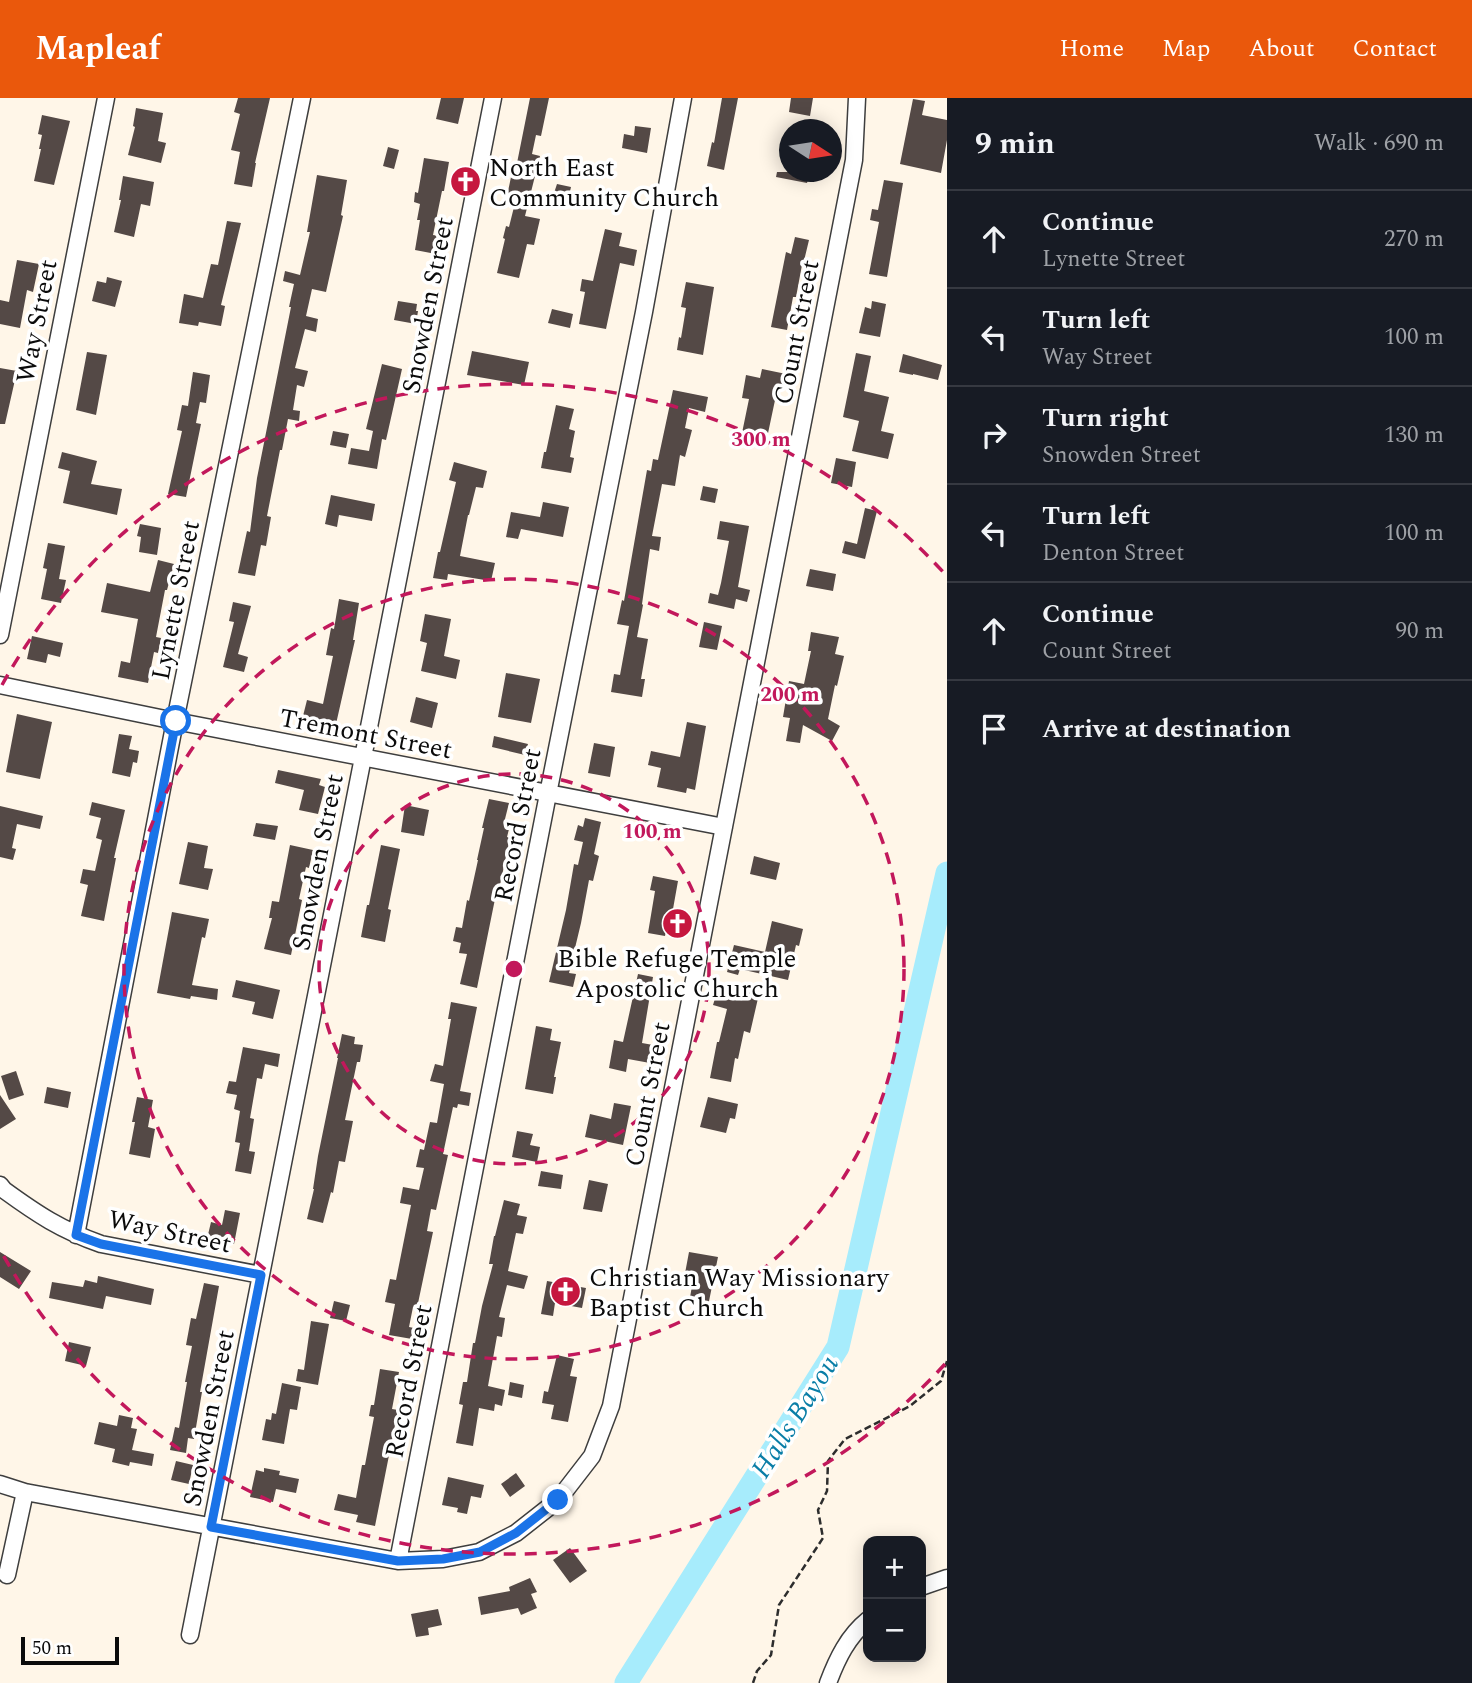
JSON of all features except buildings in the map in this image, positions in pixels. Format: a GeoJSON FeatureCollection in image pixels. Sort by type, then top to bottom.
{"type":"FeatureCollection","features":[{"type":"Feature","properties":{"kind":"street","name":"Way Street"},"geometry":{"type":"LineString","coordinates":[[0,635],[106,98]]}},
{"type":"Feature","properties":{"kind":"street","name":"Lynette Street"},"geometry":{"type":"LineString","coordinates":[[76,1235],[176,721],[302,98]]}},
{"type":"Feature","properties":{"kind":"street","name":"Snowden Street"},"geometry":{"type":"LineString","coordinates":[[190,1635],[493,98]]}},
{"type":"Feature","properties":{"kind":"street","name":"Record Street"},"geometry":{"type":"LineString","coordinates":[[398,1561],[644,312],[683,98]]}},
{"type":"Feature","properties":{"kind":"street","name":"Count Street"},"geometry":{"type":"LineString","coordinates":[[0,1484],[25,1492],[398,1561],[443,1559],[480,1552],[516,1533],[558,1500],[592,1455],[611,1406],[854,160],[857,98]]}},
{"type":"Feature","properties":{"kind":"street","name":"Tremont Street"},"geometry":{"type":"LineString","coordinates":[[0,685],[724,827]]}},
{"type":"Feature","properties":{"kind":"street","name":"Way Street"},"geometry":{"type":"LineString","coordinates":[[0,1185],[46,1219],[76,1235],[101,1244],[261,1275]]}},
{"type":"Feature","properties":{"kind":"street"},"geometry":{"type":"LineString","coordinates":[[7,1575],[25,1492]]}},
{"type":"Feature","properties":{"kind":"street"},"geometry":{"type":"LineString","coordinates":[[926,1585],[947,1578]]}},
{"type":"Feature","properties":{"kind":"street"},"geometry":{"type":"LineString","coordinates":[[828,1683],[838,1657],[863,1624]]}},
{"type":"Feature","properties":{"kind":"path"},"geometry":{"type":"LineString","coordinates":[[753,1683],[757,1671],[771,1655],[779,1605],[823,1538],[818,1510],[827,1491],[828,1461],[845,1439],[909,1406],[941,1381],[947,1361]]}},
{"type":"Feature","properties":{"kind":"waterway","name":"Halls Bayou"},"geometry":{"type":"LineString","coordinates":[[626,1683],[838,1347],[947,873]]}},
{"type":"Feature","properties":{"kind":"place","name":"North East Community Church"},"geometry":{"type":"Point","coordinates":[466,182]}},
{"type":"Feature","properties":{"kind":"place","name":"Bible Refuge Temple Apostolic Church"},"geometry":{"type":"Point","coordinates":[677,923]}},
{"type":"Feature","properties":{"kind":"place","name":"Christian Way Missionary Baptist Church"},"geometry":{"type":"Point","coordinates":[566,1292]}},
{"type":"Feature","properties":{"kind":"route"},"geometry":{"type":"LineString","coordinates":[[176,721],[76,1235],[101,1244],[261,1275],[211,1527],[398,1561],[443,1559],[480,1552],[516,1533],[558,1500]]}}]}
